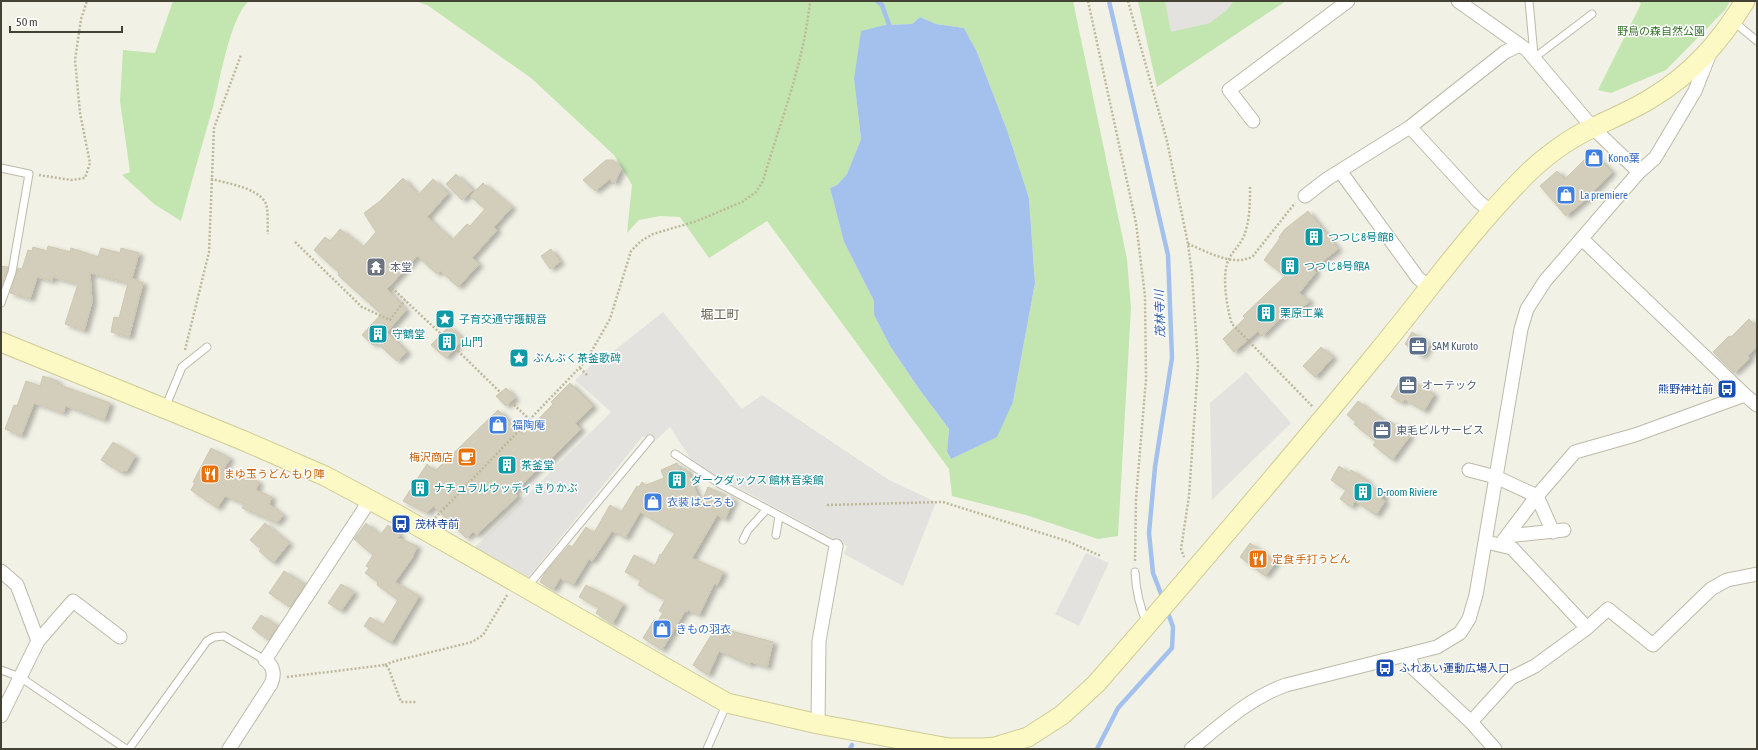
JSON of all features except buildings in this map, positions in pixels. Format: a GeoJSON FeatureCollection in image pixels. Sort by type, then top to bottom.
{"type":"FeatureCollection","features":[{"type":"Feature","properties":{"kind":"street"},"geometry":{"type":"LineString","coordinates":[[1253,121],[1229,90],[1348,1]]}},
{"type":"Feature","properties":{"kind":"street"},"geometry":{"type":"LineString","coordinates":[[1458,1],[1527,50],[1593,128],[1639,172]]}},
{"type":"Feature","properties":{"kind":"street"},"geometry":{"type":"LineString","coordinates":[[1,342],[165,408],[325,476],[370,500],[518,589],[727,703],[818,724],[949,748],[995,748],[1028,737],[1062,716],[1096,684],[1148,625],[1323,417],[1430,288],[1490,211],[1524,177],[1545,159],[1593,128],[1650,99],[1690,72],[1711,50],[1745,1]]}},
{"type":"Feature","properties":{"kind":"street"},"geometry":{"type":"LineString","coordinates":[[1305,196],[1340,171],[1410,127],[1505,52],[1520,45]]}},
{"type":"Feature","properties":{"kind":"street"},"geometry":{"type":"LineString","coordinates":[[1191,749],[1255,698],[1269,691],[1286,685],[1437,647],[1460,633],[1469,619],[1473,607],[1486,542],[1521,329],[1527,309],[1545,281],[1639,172],[1655,158],[1695,91],[1711,50]]}},
{"type":"Feature","properties":{"kind":"street"},"geometry":{"type":"LineString","coordinates":[[1410,127],[1478,201],[1490,211]]}},
{"type":"Feature","properties":{"kind":"street"},"geometry":{"type":"LineString","coordinates":[[1340,171],[1418,278],[1430,288]]}},
{"type":"Feature","properties":{"kind":"street"},"geometry":{"type":"LineString","coordinates":[[1582,239],[1745,395],[1757,404]]}},
{"type":"Feature","properties":{"kind":"street"},"geometry":{"type":"LineString","coordinates":[[1503,541],[1537,496],[1575,452],[1635,435],[1745,395]]}},
{"type":"Feature","properties":{"kind":"street"},"geometry":{"type":"LineString","coordinates":[[1469,470],[1496,477],[1537,496],[1559,531],[1503,541],[1486,542]]}},
{"type":"Feature","properties":{"kind":"street"},"geometry":{"type":"LineString","coordinates":[[229,749],[271,684],[274,676],[270,664],[265,660],[370,500]]}},
{"type":"Feature","properties":{"kind":"street"},"geometry":{"type":"LineString","coordinates":[[1503,541],[1512,548],[1587,628]]}},
{"type":"Feature","properties":{"kind":"street"},"geometry":{"type":"LineString","coordinates":[[818,724],[819,641],[836,546]]}},
{"type":"Feature","properties":{"kind":"street"},"geometry":{"type":"LineString","coordinates":[[1,571],[17,585],[38,640]]}},
{"type":"Feature","properties":{"kind":"street"},"geometry":{"type":"LineString","coordinates":[[1471,722],[1511,678],[1535,666],[1587,628],[1608,609],[1653,645],[1711,589],[1727,580],[1757,574]]}},
{"type":"Feature","properties":{"kind":"street"},"geometry":{"type":"LineString","coordinates":[[1,716],[38,640],[73,601],[120,637]]}},
{"type":"Feature","properties":{"kind":"street"},"geometry":{"type":"LineString","coordinates":[[1409,655],[1413,668],[1471,722],[1495,749]]}},
{"type":"Feature","properties":{"kind":"lane"},"geometry":{"type":"LineString","coordinates":[[1529,1],[1534,58]]}},
{"type":"Feature","properties":{"kind":"lane"},"geometry":{"type":"LineString","coordinates":[[1534,58],[1592,14]]}},
{"type":"Feature","properties":{"kind":"lane"},"geometry":{"type":"LineString","coordinates":[[1733,20],[1757,41]]}},
{"type":"Feature","properties":{"kind":"lane"},"geometry":{"type":"LineString","coordinates":[[1,168],[29,174],[12,272],[1,303]]}},
{"type":"Feature","properties":{"kind":"lane"},"geometry":{"type":"LineString","coordinates":[[165,408],[182,366],[207,346]]}},
{"type":"Feature","properties":{"kind":"lane"},"geometry":{"type":"LineString","coordinates":[[518,589],[650,439]]}},
{"type":"Feature","properties":{"kind":"lane"},"geometry":{"type":"LineString","coordinates":[[676,454],[720,484],[836,546]]}},
{"type":"Feature","properties":{"kind":"lane"},"geometry":{"type":"LineString","coordinates":[[743,540],[748,530],[767,509]]}},
{"type":"Feature","properties":{"kind":"lane"},"geometry":{"type":"LineString","coordinates":[[776,535],[779,516]]}},
{"type":"Feature","properties":{"kind":"lane"},"geometry":{"type":"LineString","coordinates":[[1135,572],[1136,590],[1142,612],[1148,625]]}},
{"type":"Feature","properties":{"kind":"lane"},"geometry":{"type":"LineString","coordinates":[[1,670],[20,677],[127,749],[207,641],[214,637],[224,636],[265,660]]}},
{"type":"Feature","properties":{"kind":"lane"},"geometry":{"type":"LineString","coordinates":[[707,749],[727,703]]}},
{"type":"Feature","properties":{"kind":"path"},"geometry":{"type":"LineString","coordinates":[[29,174],[71,180],[85,178],[88,172],[90,163],[80,113],[75,60],[82,19],[87,1]]}},
{"type":"Feature","properties":{"kind":"path"},"geometry":{"type":"LineString","coordinates":[[435,522],[435,518],[586,361],[610,319],[631,251],[641,241],[654,234],[697,221],[742,202],[756,192],[763,181],[796,73],[808,21],[810,1]]}},
{"type":"Feature","properties":{"kind":"path"},"geometry":{"type":"LineString","coordinates":[[1088,1],[1136,223],[1145,296],[1146,379],[1136,499],[1135,572]]}},
{"type":"Feature","properties":{"kind":"path"},"geometry":{"type":"LineString","coordinates":[[1128,1],[1167,140],[1188,244],[1192,274],[1198,366],[1189,496],[1180,550],[1186,562]]}},
{"type":"Feature","properties":{"kind":"path"},"geometry":{"type":"LineString","coordinates":[[182,366],[209,252],[214,128],[241,55]]}},
{"type":"Feature","properties":{"kind":"path"},"geometry":{"type":"LineString","coordinates":[[211,179],[246,188],[261,197],[266,203],[268,234]]}},
{"type":"Feature","properties":{"kind":"path"},"geometry":{"type":"LineString","coordinates":[[1250,187],[1250,213],[1244,236],[1228,260],[1225,271],[1229,314],[1232,324],[1323,417]]}},
{"type":"Feature","properties":{"kind":"path"},"geometry":{"type":"LineString","coordinates":[[1188,244],[1228,260],[1242,261],[1253,256],[1297,201],[1305,196]]}},
{"type":"Feature","properties":{"kind":"path"},"geometry":{"type":"LineString","coordinates":[[295,242],[362,307],[390,320],[405,300]]}},
{"type":"Feature","properties":{"kind":"path"},"geometry":{"type":"LineString","coordinates":[[392,288],[440,334]]}},
{"type":"Feature","properties":{"kind":"path"},"geometry":{"type":"LineString","coordinates":[[455,348],[501,393]]}},
{"type":"Feature","properties":{"kind":"path"},"geometry":{"type":"LineString","coordinates":[[580,368],[587,375]]}},
{"type":"Feature","properties":{"kind":"path"},"geometry":{"type":"LineString","coordinates":[[511,402],[529,419]]}},
{"type":"Feature","properties":{"kind":"path"},"geometry":{"type":"LineString","coordinates":[[827,505],[943,502],[1067,541],[1101,556]]}},
{"type":"Feature","properties":{"kind":"path"},"geometry":{"type":"LineString","coordinates":[[274,676],[295,677],[385,665],[394,661],[472,642],[483,635],[518,589]]}},
{"type":"Feature","properties":{"kind":"path"},"geometry":{"type":"LineString","coordinates":[[385,665],[388,667],[401,702],[417,702]]}},
{"type":"Feature","properties":{"kind":"green space"},"geometry":{"type":"Polygon","coordinates":[[[173,1],[249,1],[242,9],[236,21],[226,50],[213,107],[181,221],[154,204],[122,175],[130,172],[120,101],[123,50],[155,53],[173,1]]]}},
{"type":"Feature","properties":{"kind":"green space"},"geometry":{"type":"Polygon","coordinates":[[[415,1],[1073,1],[1127,259],[1131,308],[1118,536],[1098,539],[1026,515],[952,496],[949,469],[767,221],[709,258],[680,217],[660,216],[639,220],[627,233],[632,185],[614,155],[531,78],[427,5],[415,1]],[[920,17],[912,24],[885,25],[854,79],[861,139],[847,174],[837,185],[830,188],[844,242],[874,301],[874,315],[890,346],[919,389],[949,429],[947,453],[951,459],[971,449],[1013,402],[1035,283],[1029,198],[1007,130],[977,52],[964,28],[936,24],[920,17]]]}},
{"type":"Feature","properties":{"kind":"green space"},"geometry":{"type":"Polygon","coordinates":[[[1138,1],[1286,1],[1157,87],[1138,1]]]}},
{"type":"Feature","properties":{"kind":"green space","name":"野鳥の森自然公園"},"geometry":{"type":"Polygon","coordinates":[[[1638,1],[1730,1],[1725,10],[1666,70],[1611,93],[1598,90],[1641,4],[1638,1]]]}},
{"type":"Feature","properties":{"kind":"shaded area"},"geometry":{"type":"Polygon","coordinates":[[[1165,1],[1234,1],[1227,10],[1210,23],[1171,32],[1165,1]]]}},
{"type":"Feature","properties":{"kind":"shaded area"},"geometry":{"type":"Polygon","coordinates":[[[663,312],[742,409],[762,395],[889,480],[936,502],[903,586],[844,554],[847,546],[694,464],[670,427],[654,442],[643,436],[527,579],[474,548],[611,412],[575,380],[598,359],[601,361],[663,312]]]}},
{"type":"Feature","properties":{"kind":"shaded area"},"geometry":{"type":"Polygon","coordinates":[[[1246,372],[1291,423],[1212,500],[1210,403],[1246,372]]]}},
{"type":"Feature","properties":{"kind":"shaded area"},"geometry":{"type":"Polygon","coordinates":[[[1086,553],[1109,563],[1079,626],[1055,614],[1086,553]]]}},
{"type":"Feature","properties":{"kind":"water"},"geometry":{"type":"Polygon","coordinates":[[[920,17],[936,24],[964,28],[977,52],[1007,130],[1029,198],[1035,283],[1013,402],[997,437],[951,459],[947,452],[949,429],[919,389],[890,346],[874,315],[874,301],[844,242],[830,188],[837,185],[847,174],[861,139],[854,79],[861,31],[885,25],[912,24],[920,17]]]}},
{"type":"Feature","properties":{"kind":"waterway"},"geometry":{"type":"LineString","coordinates":[[877,1],[882,5],[891,30]]}},
{"type":"Feature","properties":{"kind":"waterway","name":"茂林寺川"},"geometry":{"type":"LineString","coordinates":[[1109,1],[1168,255],[1172,358],[1155,467],[1149,533],[1153,573],[1163,599]]}},
{"type":"Feature","properties":{"kind":"waterway"},"geometry":{"type":"LineString","coordinates":[[1097,749],[1118,708],[1172,648],[1173,627],[1167,610]]}},
{"type":"Feature","properties":{"kind":"waterway"},"geometry":{"type":"LineString","coordinates":[[850,749],[852,745]]}},
{"type":"Feature","properties":{"kind":"place","name":"Kono葉"},"geometry":{"type":"Point","coordinates":[1594,158]}},
{"type":"Feature","properties":{"kind":"place","name":"La premiere"},"geometry":{"type":"Point","coordinates":[1566,195]}},
{"type":"Feature","properties":{"kind":"place","name":"つつじ8号館B"},"geometry":{"type":"Point","coordinates":[1314,237]}},
{"type":"Feature","properties":{"kind":"place","name":"つつじ8号館A"},"geometry":{"type":"Point","coordinates":[1290,266]}},
{"type":"Feature","properties":{"kind":"place","name":"本堂"},"geometry":{"type":"Point","coordinates":[376,267]}},
{"type":"Feature","properties":{"kind":"place","name":"栗原工業"},"geometry":{"type":"Point","coordinates":[1266,313]}},
{"type":"Feature","properties":{"kind":"place","name":"子育交通守護観音"},"geometry":{"type":"Point","coordinates":[445,319]}},
{"type":"Feature","properties":{"kind":"place","name":"守鶴堂"},"geometry":{"type":"Point","coordinates":[378,334]}},
{"type":"Feature","properties":{"kind":"place","name":"山門"},"geometry":{"type":"Point","coordinates":[447,342]}},
{"type":"Feature","properties":{"kind":"place","name":"SAM Kuroto"},"geometry":{"type":"Point","coordinates":[1418,346]}},
{"type":"Feature","properties":{"kind":"place","name":"ぶんぶく茶釜歌碑"},"geometry":{"type":"Point","coordinates":[519,358]}},
{"type":"Feature","properties":{"kind":"place","name":"オーテック"},"geometry":{"type":"Point","coordinates":[1408,385]}},
{"type":"Feature","properties":{"kind":"place","name":"熊野神社前"},"geometry":{"type":"Point","coordinates":[1727,389]}},
{"type":"Feature","properties":{"kind":"place","name":"福陶庵"},"geometry":{"type":"Point","coordinates":[498,425]}},
{"type":"Feature","properties":{"kind":"place","name":"東毛ビルサービス"},"geometry":{"type":"Point","coordinates":[1382,430]}},
{"type":"Feature","properties":{"kind":"place","name":"梅沢商店"},"geometry":{"type":"Point","coordinates":[467,457]}},
{"type":"Feature","properties":{"kind":"place","name":"茶釜堂"},"geometry":{"type":"Point","coordinates":[507,465]}},
{"type":"Feature","properties":{"kind":"place","name":"まゆ玉うどん もり陣"},"geometry":{"type":"Point","coordinates":[210,474]}},
{"type":"Feature","properties":{"kind":"place","name":"ダークダックス 館林音楽館"},"geometry":{"type":"Point","coordinates":[677,480]}},
{"type":"Feature","properties":{"kind":"place","name":"ナチュラルウッディ きりかぶ"},"geometry":{"type":"Point","coordinates":[420,488]}},
{"type":"Feature","properties":{"kind":"place","name":"D-room Riviere"},"geometry":{"type":"Point","coordinates":[1363,492]}},
{"type":"Feature","properties":{"kind":"place","name":"衣装 はごろも"},"geometry":{"type":"Point","coordinates":[653,502]}},
{"type":"Feature","properties":{"kind":"place","name":"茂林寺前"},"geometry":{"type":"Point","coordinates":[401,524]}},
{"type":"Feature","properties":{"kind":"place","name":"定食 手打うどん"},"geometry":{"type":"Point","coordinates":[1258,559]}},
{"type":"Feature","properties":{"kind":"place","name":"きもの羽衣"},"geometry":{"type":"Point","coordinates":[662,629]}},
{"type":"Feature","properties":{"kind":"place","name":"ふれあい運動広場入口"},"geometry":{"type":"Point","coordinates":[1385,668]}},
{"type":"Feature","properties":{"kind":"district","name":"堀工町"},"geometry":{"type":"Point","coordinates":[720,314]}}]}
